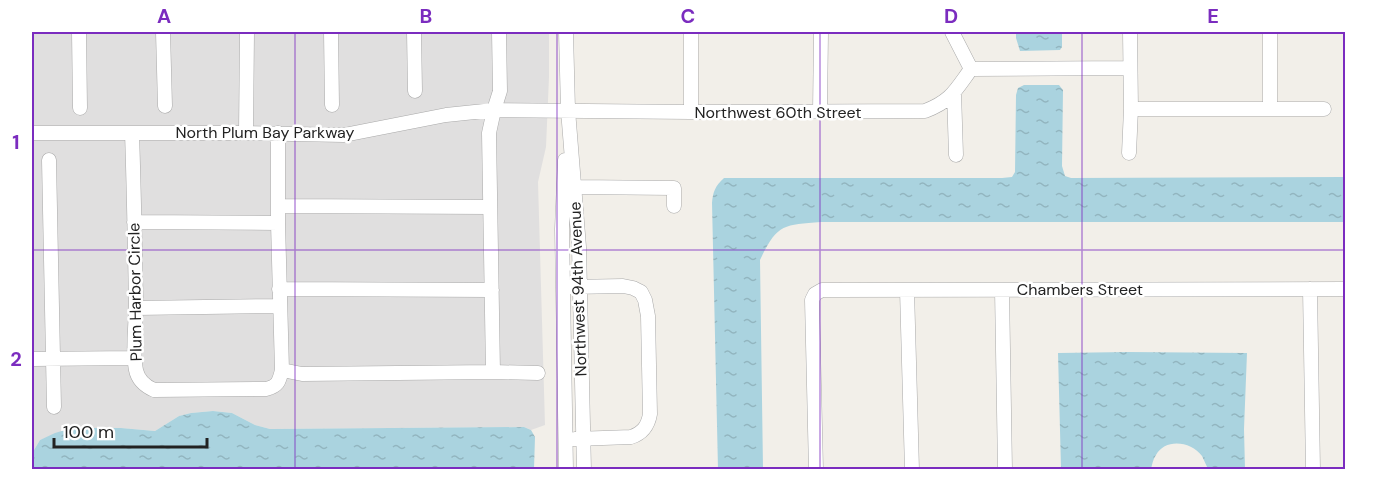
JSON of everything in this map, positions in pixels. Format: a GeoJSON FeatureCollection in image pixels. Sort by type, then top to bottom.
{"type":"FeatureCollection","features":[{"type":"Feature","properties":{"kind":"street"},"geometry":{"type":"LineString","coordinates":[[79,32],[80,108]]}},
{"type":"Feature","properties":{"kind":"street"},"geometry":{"type":"LineString","coordinates":[[163,32],[165,106]]}},
{"type":"Feature","properties":{"kind":"street"},"geometry":{"type":"LineString","coordinates":[[246,133],[247,32]]}},
{"type":"Feature","properties":{"kind":"street"},"geometry":{"type":"LineString","coordinates":[[331,32],[332,105]]}},
{"type":"Feature","properties":{"kind":"street"},"geometry":{"type":"LineString","coordinates":[[414,32],[416,92]]}},
{"type":"Feature","properties":{"kind":"street"},"geometry":{"type":"LineString","coordinates":[[493,372],[489,134],[500,92],[499,32]]}},
{"type":"Feature","properties":{"kind":"street","name":"Northwest 94th Avenue"},"geometry":{"type":"LineString","coordinates":[[566,32],[568,110],[578,229],[584,470]]}},
{"type":"Feature","properties":{"kind":"street"},"geometry":{"type":"LineString","coordinates":[[691,32],[691,112]]}},
{"type":"Feature","properties":{"kind":"street"},"geometry":{"type":"LineString","coordinates":[[820,112],[821,32]]}},
{"type":"Feature","properties":{"kind":"street"},"geometry":{"type":"LineString","coordinates":[[952,32],[971,69],[1130,68]]}},
{"type":"Feature","properties":{"kind":"street"},"geometry":{"type":"LineString","coordinates":[[1129,153],[1130,32]]}},
{"type":"Feature","properties":{"kind":"street"},"geometry":{"type":"LineString","coordinates":[[1269,109],[1270,32]]}},
{"type":"Feature","properties":{"kind":"street","name":"Northwest 60th Street"},"geometry":{"type":"LineString","coordinates":[[568,110],[925,111],[949,99],[971,69]]}},
{"type":"Feature","properties":{"kind":"street"},"geometry":{"type":"LineString","coordinates":[[954,92],[956,155]]}},
{"type":"Feature","properties":{"kind":"street"},"geometry":{"type":"LineString","coordinates":[[1131,110],[1324,109]]}},
{"type":"Feature","properties":{"kind":"street","name":"North Plum Bay Parkway"},"geometry":{"type":"LineString","coordinates":[[32,133],[344,135],[446,115],[494,110],[568,110]]}},
{"type":"Feature","properties":{"kind":"street","name":"Northwest 94th Avenue"},"geometry":{"type":"LineString","coordinates":[[566,470],[562,229],[568,110]]}},
{"type":"Feature","properties":{"kind":"street","name":"Plum Harbor Circle"},"geometry":{"type":"LineString","coordinates":[[132,133],[135,358],[136,372],[141,380],[146,387],[154,390],[266,389],[273,387],[279,381],[282,370]]}},
{"type":"Feature","properties":{"kind":"street"},"geometry":{"type":"LineString","coordinates":[[278,133],[279,306],[282,370],[302,374],[538,373]]}},
{"type":"Feature","properties":{"kind":"street"},"geometry":{"type":"LineString","coordinates":[[49,160],[54,407]]}},
{"type":"Feature","properties":{"kind":"street"},"geometry":{"type":"LineString","coordinates":[[575,187],[674,188],[674,206]]}},
{"type":"Feature","properties":{"kind":"street"},"geometry":{"type":"LineString","coordinates":[[278,206],[490,207]]}},
{"type":"Feature","properties":{"kind":"street"},"geometry":{"type":"LineString","coordinates":[[134,222],[278,223]]}},
{"type":"Feature","properties":{"kind":"street"},"geometry":{"type":"LineString","coordinates":[[563,287],[623,286],[633,288],[641,292],[648,316],[649,403],[648,422],[645,429],[632,438],[566,439]]}},
{"type":"Feature","properties":{"kind":"street"},"geometry":{"type":"LineString","coordinates":[[279,289],[492,290]]}},
{"type":"Feature","properties":{"kind":"street"},"geometry":{"type":"LineString","coordinates":[[1310,289],[1313,470]]}},
{"type":"Feature","properties":{"kind":"street","name":"Chambers Street"},"geometry":{"type":"LineString","coordinates":[[816,470],[812,300],[815,294],[822,291],[1346,289]]}},
{"type":"Feature","properties":{"kind":"street"},"geometry":{"type":"LineString","coordinates":[[907,290],[912,470]]}},
{"type":"Feature","properties":{"kind":"street"},"geometry":{"type":"LineString","coordinates":[[1002,290],[1005,470]]}},
{"type":"Feature","properties":{"kind":"street"},"geometry":{"type":"LineString","coordinates":[[136,308],[279,306]]}},
{"type":"Feature","properties":{"kind":"street"},"geometry":{"type":"LineString","coordinates":[[32,359],[135,358]]}},
{"type":"Feature","properties":{"kind":"shaded area"},"geometry":{"type":"Polygon","coordinates":[[[32,32],[549,32],[546,147],[538,182],[545,425],[531,430],[524,427],[270,429],[255,425],[232,413],[213,411],[179,416],[155,431],[72,428],[40,440],[34,450],[32,461],[32,32]]]}},
{"type":"Feature","properties":{"kind":"water"},"geometry":{"type":"Polygon","coordinates":[[[1016,32],[1062,32],[1062,47],[1060,50],[1020,51],[1016,32]]]}},
{"type":"Feature","properties":{"kind":"water"},"geometry":{"type":"Polygon","coordinates":[[[1024,85],[1059,85],[1063,90],[1062,166],[1065,176],[1071,178],[1345,177],[1345,222],[821,222],[789,226],[771,239],[760,260],[763,469],[718,469],[712,203],[718,184],[724,178],[1012,177],[1015,172],[1016,95],[1018,88],[1024,85]]]}},
{"type":"Feature","properties":{"kind":"water"},"geometry":{"type":"Polygon","coordinates":[[[1058,353],[1247,353],[1245,469],[1208,469],[1197,451],[1185,445],[1172,444],[1160,450],[1154,458],[1151,469],[1061,469],[1058,353]]]}},
{"type":"Feature","properties":{"kind":"water"},"geometry":{"type":"Polygon","coordinates":[[[213,411],[232,413],[255,425],[270,429],[524,427],[531,430],[535,437],[534,469],[32,469],[34,450],[40,440],[55,433],[72,428],[155,431],[179,416],[213,411]]]}}]}
